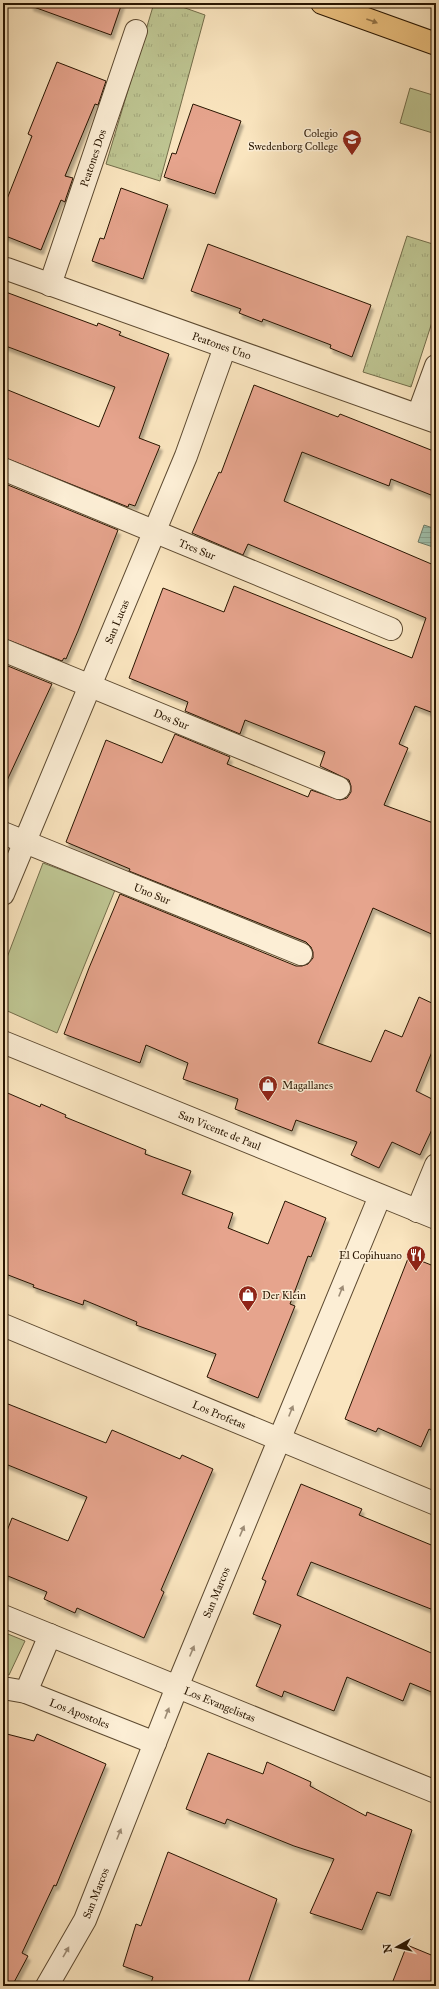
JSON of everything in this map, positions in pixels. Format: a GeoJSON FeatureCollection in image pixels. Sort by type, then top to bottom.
{"type":"FeatureCollection","features":[{"type":"Feature","properties":{"kind":"main road"},"geometry":{"type":"LineString","coordinates":[[322,3],[436,44]]}},
{"type":"Feature","properties":{"kind":"street","name":"Peatones Dos"},"geometry":{"type":"LineString","coordinates":[[50,285],[136,31]]}},
{"type":"Feature","properties":{"kind":"street","name":"Peatones Uno"},"geometry":{"type":"LineString","coordinates":[[7,270],[427,419]]}},
{"type":"Feature","properties":{"kind":"street","name":"San Lucas"},"geometry":{"type":"LineString","coordinates":[[3,894],[186,456],[225,347]]}},
{"type":"Feature","properties":{"kind":"street"},"geometry":{"type":"LineString","coordinates":[[427,419],[436,366]]}},
{"type":"Feature","properties":{"kind":"street","name":"Tres Sur"},"geometry":{"type":"LineString","coordinates":[[3,469],[391,629]]}},
{"type":"Feature","properties":{"kind":"street","name":"Dos Sur"},"geometry":{"type":"LineString","coordinates":[[3,650],[340,788]]}},
{"type":"Feature","properties":{"kind":"street","name":"Uno Sur"},"geometry":{"type":"LineString","coordinates":[[3,833],[301,954]]}},
{"type":"Feature","properties":{"kind":"street","name":"San Vicente de Paul"},"geometry":{"type":"LineString","coordinates":[[3,1042],[426,1214]]}},
{"type":"Feature","properties":{"kind":"street"},"geometry":{"type":"LineString","coordinates":[[426,1214],[436,1165]]}},
{"type":"Feature","properties":{"kind":"street","name":"San Marcos"},"geometry":{"type":"LineString","coordinates":[[47,1986],[85,1920],[177,1687],[380,1196]]}},
{"type":"Feature","properties":{"kind":"street","name":"Los Profetas"},"geometry":{"type":"LineString","coordinates":[[3,1325],[436,1504]]}},
{"type":"Feature","properties":{"kind":"street","name":"Los Evangelistas"},"geometry":{"type":"LineString","coordinates":[[3,1616],[436,1792]]}},
{"type":"Feature","properties":{"kind":"street"},"geometry":{"type":"LineString","coordinates":[[26,1692],[50,1635]]}},
{"type":"Feature","properties":{"kind":"street","name":"Los Apostoles"},"geometry":{"type":"LineString","coordinates":[[3,1688],[26,1692],[155,1743]]}},
{"type":"Feature","properties":{"kind":"green space"},"geometry":{"type":"Polygon","coordinates":[[[154,3],[171,3],[205,15],[160,181],[106,164],[154,3]]]}},
{"type":"Feature","properties":{"kind":"green space"},"geometry":{"type":"Polygon","coordinates":[[[410,88],[436,96],[436,134],[400,123],[410,88]]]}},
{"type":"Feature","properties":{"kind":"green space"},"geometry":{"type":"Polygon","coordinates":[[[407,236],[436,245],[436,310],[411,387],[363,372],[407,236]]]}},
{"type":"Feature","properties":{"kind":"green space"},"geometry":{"type":"Polygon","coordinates":[[[43,863],[115,890],[57,1033],[3,1009],[3,968],[43,863]]]}},
{"type":"Feature","properties":{"kind":"green space"},"geometry":{"type":"Polygon","coordinates":[[[3,1632],[25,1641],[9,1675],[3,1674],[3,1632]]]}},
{"type":"Feature","properties":{"kind":"shaded area"},"geometry":{"type":"Polygon","coordinates":[[[424,525],[436,529],[436,548],[418,542],[424,525]]]}},
{"type":"Feature","properties":{"kind":"building"},"geometry":{"type":"Polygon","coordinates":[[[31,3],[122,3],[111,35],[31,6],[31,3]]]}},
{"type":"Feature","properties":{"kind":"building"},"geometry":{"type":"Polygon","coordinates":[[[57,62],[106,81],[98,105],[95,104],[65,176],[73,178],[65,202],[61,200],[41,250],[3,235],[3,209],[32,136],[28,134],[57,62]]]}},
{"type":"Feature","properties":{"kind":"building"},"geometry":{"type":"Polygon","coordinates":[[[193,104],[241,121],[215,194],[164,177],[172,153],[176,154],[193,104]]]}},
{"type":"Feature","properties":{"kind":"building"},"geometry":{"type":"Polygon","coordinates":[[[121,188],[168,205],[143,279],[92,261],[100,238],[104,239],[121,188]]]}},
{"type":"Feature","properties":{"kind":"building"},"geometry":{"type":"Polygon","coordinates":[[[208,244],[371,305],[352,357],[330,348],[331,345],[263,319],[262,322],[239,313],[241,309],[191,291],[208,244]]]}},
{"type":"Feature","properties":{"kind":"building"},"geometry":{"type":"Polygon","coordinates":[[[3,291],[97,326],[98,323],[121,332],[119,335],[169,354],[139,438],[160,446],[135,506],[129,504],[128,507],[3,457],[3,388],[99,427],[115,387],[3,345],[3,291]]]}},
{"type":"Feature","properties":{"kind":"building"},"geometry":{"type":"Polygon","coordinates":[[[254,385],[338,417],[340,414],[436,452],[436,497],[391,479],[389,486],[302,452],[284,501],[436,566],[436,714],[415,706],[399,744],[408,748],[384,805],[436,824],[436,936],[373,908],[318,1043],[371,1062],[385,1030],[402,1037],[419,997],[436,1005],[436,1042],[416,1091],[436,1101],[436,1121],[420,1155],[392,1142],[379,1168],[351,1155],[357,1142],[296,1120],[292,1131],[235,1109],[238,1099],[183,1079],[188,1063],[146,1045],[140,1063],[64,1034],[89,968],[120,894],[296,966],[308,964],[313,958],[311,947],[306,942],[129,871],[130,869],[66,842],[106,740],[162,763],[175,734],[230,757],[227,764],[308,797],[311,790],[340,800],[347,798],[351,792],[349,780],[320,766],[325,752],[245,720],[240,734],[185,711],[188,702],[129,678],[163,588],[224,612],[234,586],[412,658],[426,618],[248,544],[243,555],[192,533],[219,472],[221,473],[254,385]]]}},
{"type":"Feature","properties":{"kind":"building"},"geometry":{"type":"Polygon","coordinates":[[[3,483],[118,530],[78,631],[66,659],[64,658],[62,661],[3,638],[3,483]]]}},
{"type":"Feature","properties":{"kind":"building"},"geometry":{"type":"Polygon","coordinates":[[[3,664],[52,684],[3,789],[3,664]]]}},
{"type":"Feature","properties":{"kind":"building"},"geometry":{"type":"Polygon","coordinates":[[[3,1091],[40,1107],[41,1104],[66,1115],[65,1117],[146,1150],[145,1154],[191,1171],[182,1194],[233,1213],[228,1228],[268,1244],[285,1201],[326,1218],[311,1257],[308,1256],[290,1304],[295,1306],[258,1398],[207,1377],[216,1354],[136,1325],[137,1322],[84,1300],[83,1305],[33,1287],[34,1285],[3,1273],[3,1091]]]}},
{"type":"Feature","properties":{"kind":"building"},"geometry":{"type":"Polygon","coordinates":[[[409,1256],[436,1267],[436,1433],[429,1429],[421,1447],[378,1428],[376,1432],[345,1419],[409,1256]]]}},
{"type":"Feature","properties":{"kind":"building"},"geometry":{"type":"Polygon","coordinates":[[[3,1402],[106,1443],[112,1430],[180,1459],[182,1455],[213,1469],[161,1590],[164,1592],[144,1638],[77,1608],[75,1613],[44,1599],[47,1592],[3,1574],[3,1541],[12,1518],[68,1541],[87,1497],[3,1463],[3,1402]]]}},
{"type":"Feature","properties":{"kind":"building"},"geometry":{"type":"Polygon","coordinates":[[[301,1484],[362,1509],[359,1515],[436,1547],[436,1611],[311,1562],[297,1595],[436,1655],[436,1694],[410,1683],[403,1701],[347,1677],[334,1711],[284,1691],[282,1697],[256,1686],[281,1625],[253,1614],[266,1581],[262,1579],[301,1484]]]}},
{"type":"Feature","properties":{"kind":"building"},"geometry":{"type":"Polygon","coordinates":[[[3,1733],[34,1741],[37,1734],[106,1764],[56,1886],[54,1885],[22,1953],[28,1956],[12,1986],[3,1986],[3,1733]]]}},
{"type":"Feature","properties":{"kind":"building"},"geometry":{"type":"Polygon","coordinates":[[[208,1753],[263,1774],[267,1762],[311,1782],[310,1786],[366,1816],[367,1812],[412,1830],[390,1896],[377,1892],[362,1930],[310,1913],[334,1859],[294,1846],[227,1819],[225,1824],[186,1809],[208,1753]]]}},
{"type":"Feature","properties":{"kind":"building"},"geometry":{"type":"Polygon","coordinates":[[[168,1852],[277,1899],[247,1986],[150,1986],[153,1977],[123,1966],[136,1924],[141,1926],[168,1852]]]}},
{"type":"Feature","properties":{"kind":"building"},"geometry":{"type":"Polygon","coordinates":[[[407,1945],[436,1957],[436,1986],[391,1986],[407,1945]]]}},
{"type":"Feature","properties":{"kind":"place","name":"Colegio Swedenborg College"},"geometry":{"type":"Point","coordinates":[352,156]}},
{"type":"Feature","properties":{"kind":"place","name":"Magallanes"},"geometry":{"type":"Point","coordinates":[268,1102]}},
{"type":"Feature","properties":{"kind":"place","name":"El Copihuano"},"geometry":{"type":"Point","coordinates":[416,1272]}},
{"type":"Feature","properties":{"kind":"place","name":"Der Klein"},"geometry":{"type":"Point","coordinates":[248,1312]}}]}
